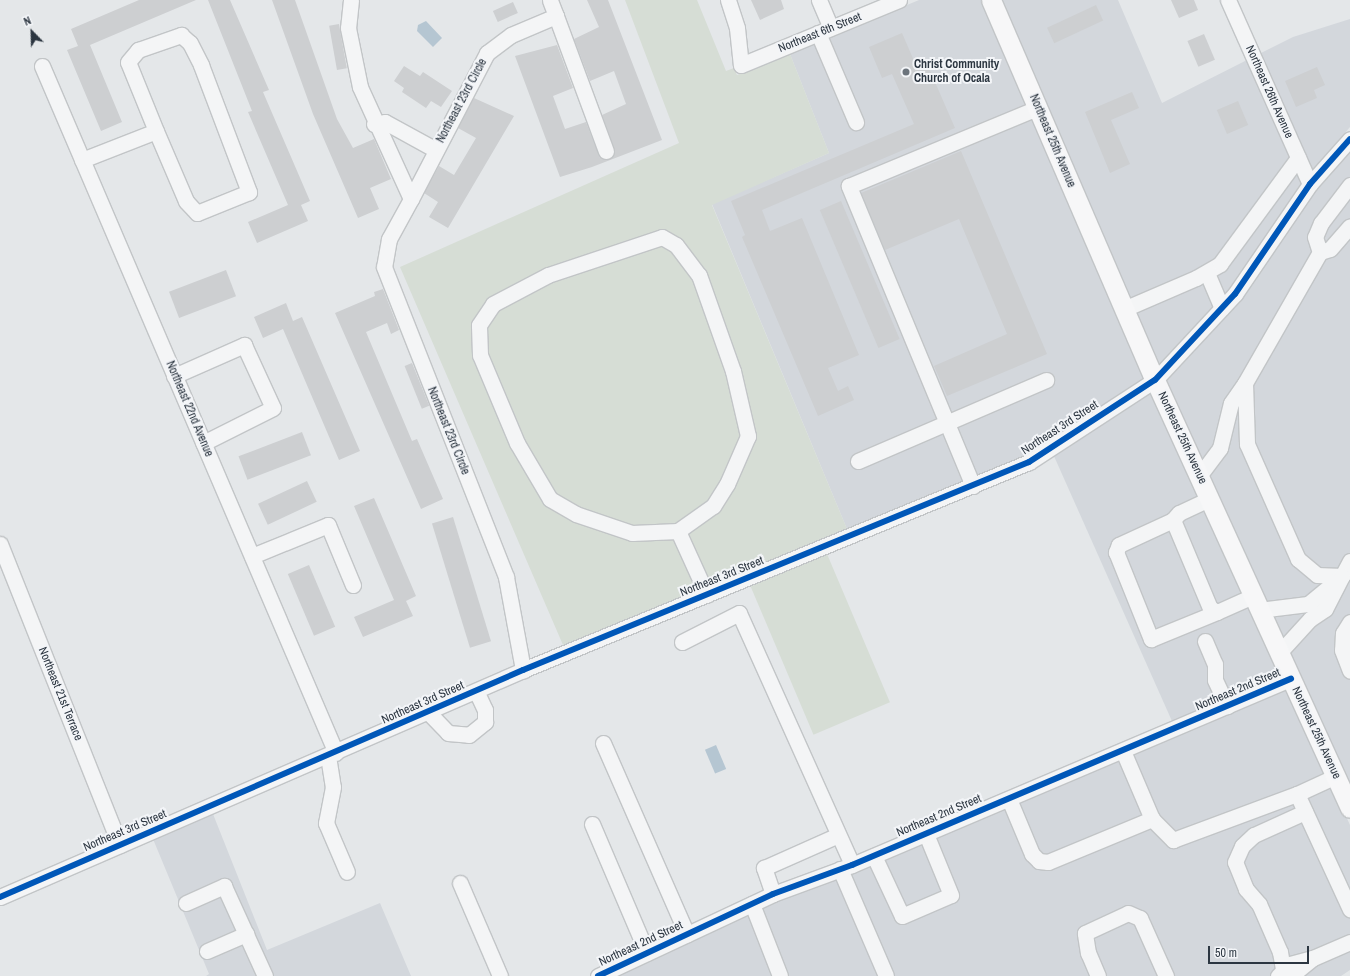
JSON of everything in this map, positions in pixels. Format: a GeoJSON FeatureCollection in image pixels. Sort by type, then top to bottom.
{"type":"FeatureCollection","features":[{"type":"Feature","properties":{"kind":"main road","name":"Northeast 25th Avenue"},"geometry":{"type":"LineString","coordinates":[[991,0],[1155,380],[1350,808]]}},
{"type":"Feature","properties":{"kind":"street"},"geometry":{"type":"LineString","coordinates":[[351,0],[348,28],[360,87],[374,124],[411,199]]}},
{"type":"Feature","properties":{"kind":"street"},"geometry":{"type":"LineString","coordinates":[[550,0],[606,151]]}},
{"type":"Feature","properties":{"kind":"street","name":"Northeast 6th Street"},"geometry":{"type":"LineString","coordinates":[[728,0],[737,28],[741,65],[895,1]]}},
{"type":"Feature","properties":{"kind":"street"},"geometry":{"type":"LineString","coordinates":[[819,0],[824,31],[856,122]]}},
{"type":"Feature","properties":{"kind":"street","name":"Northeast 26th Avenue"},"geometry":{"type":"LineString","coordinates":[[1228,0],[1293,163],[1310,184]]}},
{"type":"Feature","properties":{"kind":"street","name":"Northeast 23rd Circle"},"geometry":{"type":"LineString","coordinates":[[523,670],[506,577],[384,267],[389,239],[487,53],[506,37],[556,16]]}},
{"type":"Feature","properties":{"kind":"street"},"geometry":{"type":"LineString","coordinates":[[181,35],[190,43],[200,65],[249,192],[196,213],[186,201],[156,130],[128,62],[138,50],[181,35]]}},
{"type":"Feature","properties":{"kind":"street","name":"Northeast 22nd Avenue"},"geometry":{"type":"LineString","coordinates":[[42,66],[252,556],[332,755],[333,787],[326,823],[347,872]]}},
{"type":"Feature","properties":{"kind":"street"},"geometry":{"type":"LineString","coordinates":[[973,486],[849,186],[1037,108]]}},
{"type":"Feature","properties":{"kind":"street"},"geometry":{"type":"LineString","coordinates":[[374,124],[385,122],[436,150]]}},
{"type":"Feature","properties":{"kind":"street"},"geometry":{"type":"LineString","coordinates":[[82,160],[156,130]]}},
{"type":"Feature","properties":{"kind":"street","name":"Northeast 3rd Street"},"geometry":{"type":"LineString","coordinates":[[0,897],[332,755],[523,670],[1029,462],[1155,380],[1222,308],[1310,184],[1350,139]]}},
{"type":"Feature","properties":{"kind":"street"},"geometry":{"type":"LineString","coordinates":[[1124,309],[1207,272],[1220,264],[1293,163]]}},
{"type":"Feature","properties":{"kind":"street"},"geometry":{"type":"LineString","coordinates":[[1320,252],[1315,237],[1321,223],[1350,185]]}},
{"type":"Feature","properties":{"kind":"street"},"geometry":{"type":"LineString","coordinates":[[1199,476],[1220,448],[1231,404],[1245,383],[1320,252],[1330,249],[1350,226]]}},
{"type":"Feature","properties":{"kind":"street"},"geometry":{"type":"LineString","coordinates":[[662,237],[676,245],[699,275],[733,371],[748,436],[727,484],[713,506],[678,531],[632,533],[576,514],[550,499],[517,443],[480,355],[479,325],[493,304],[548,275],[662,237]]}},
{"type":"Feature","properties":{"kind":"street"},"geometry":{"type":"LineString","coordinates":[[1207,272],[1222,308]]}},
{"type":"Feature","properties":{"kind":"street"},"geometry":{"type":"LineString","coordinates":[[174,376],[244,345],[273,408],[203,443]]}},
{"type":"Feature","properties":{"kind":"street"},"geometry":{"type":"LineString","coordinates":[[858,461],[1046,380]]}},
{"type":"Feature","properties":{"kind":"street"},"geometry":{"type":"LineString","coordinates":[[1245,383],[1247,444],[1298,559],[1317,575],[1348,566]]}},
{"type":"Feature","properties":{"kind":"street"},"geometry":{"type":"LineString","coordinates":[[1209,499],[1179,513],[1174,520],[1119,545],[1116,552],[1151,639],[1217,612],[1256,603],[1308,604],[1348,566]]}},
{"type":"Feature","properties":{"kind":"street"},"geometry":{"type":"LineString","coordinates":[[1174,520],[1210,608],[1217,612]]}},
{"type":"Feature","properties":{"kind":"street"},"geometry":{"type":"LineString","coordinates":[[252,556],[328,525],[353,584]]}},
{"type":"Feature","properties":{"kind":"street"},"geometry":{"type":"LineString","coordinates":[[678,531],[707,595]]}},
{"type":"Feature","properties":{"kind":"street","name":"Northeast 21st Terrace"},"geometry":{"type":"LineString","coordinates":[[0,544],[120,845]]}},
{"type":"Feature","properties":{"kind":"street"},"geometry":{"type":"LineString","coordinates":[[1279,653],[1310,619],[1325,609],[1348,566]]}},
{"type":"Feature","properties":{"kind":"street"},"geometry":{"type":"LineString","coordinates":[[682,642],[739,613],[838,834],[846,867],[886,976]]}},
{"type":"Feature","properties":{"kind":"street"},"geometry":{"type":"LineString","coordinates":[[1350,622],[1343,633],[1342,650],[1350,672]]}},
{"type":"Feature","properties":{"kind":"street"},"geometry":{"type":"LineString","coordinates":[[1205,640],[1215,664],[1215,680],[1227,706]]}},
{"type":"Feature","properties":{"kind":"street","name":"Northeast 2nd Street"},"geometry":{"type":"LineString","coordinates":[[598,976],[773,894],[874,856],[1291,680]]}},
{"type":"Feature","properties":{"kind":"street"},"geometry":{"type":"LineString","coordinates":[[428,712],[448,733],[469,735],[485,722],[485,710],[476,691]]}},
{"type":"Feature","properties":{"kind":"street"},"geometry":{"type":"LineString","coordinates":[[603,743],[687,934]]}},
{"type":"Feature","properties":{"kind":"street"},"geometry":{"type":"LineString","coordinates":[[1123,750],[1152,819],[1173,840],[1297,794],[1336,776]]}},
{"type":"Feature","properties":{"kind":"street"},"geometry":{"type":"LineString","coordinates":[[1297,794],[1350,909]]}},
{"type":"Feature","properties":{"kind":"street"},"geometry":{"type":"LineString","coordinates":[[1009,799],[1032,854],[1039,861],[1048,862],[1152,819]]}},
{"type":"Feature","properties":{"kind":"street"},"geometry":{"type":"LineString","coordinates":[[1305,812],[1254,835],[1242,846],[1235,862],[1246,889],[1259,904],[1280,952],[1284,974],[1313,958],[1350,942]]}},
{"type":"Feature","properties":{"kind":"street"},"geometry":{"type":"LineString","coordinates":[[592,824],[647,953]]}},
{"type":"Feature","properties":{"kind":"street"},"geometry":{"type":"LineString","coordinates":[[773,894],[764,868],[838,834]]}},
{"type":"Feature","properties":{"kind":"street"},"geometry":{"type":"LineString","coordinates":[[874,856],[902,916],[951,895],[926,834]]}},
{"type":"Feature","properties":{"kind":"street"},"geometry":{"type":"LineString","coordinates":[[460,883],[500,976]]}},
{"type":"Feature","properties":{"kind":"street"},"geometry":{"type":"LineString","coordinates":[[186,903],[224,886],[264,976]]}},
{"type":"Feature","properties":{"kind":"street"},"geometry":{"type":"LineString","coordinates":[[752,904],[780,976]]}},
{"type":"Feature","properties":{"kind":"street"},"geometry":{"type":"LineString","coordinates":[[1098,976],[1088,953],[1085,933],[1132,913],[1140,918],[1166,976]]}},
{"type":"Feature","properties":{"kind":"street"},"geometry":{"type":"LineString","coordinates":[[206,951],[246,934]]}},
{"type":"Feature","properties":{"kind":"shaded area"},"geometry":{"type":"Polygon","coordinates":[[[625,0],[697,0],[726,71],[734,68],[737,75],[790,54],[829,153],[712,205],[847,529],[563,645],[400,267],[679,143],[625,0]]]}},
{"type":"Feature","properties":{"kind":"shaded area"},"geometry":{"type":"Polygon","coordinates":[[[919,0],[983,0],[1146,377],[1026,455],[847,529],[712,204],[829,153],[790,54],[919,0]]]}},
{"type":"Feature","properties":{"kind":"shaded area"},"geometry":{"type":"Polygon","coordinates":[[[998,0],[1118,0],[1162,103],[1247,60],[1302,183],[1230,289],[1157,367],[998,0]]]}},
{"type":"Feature","properties":{"kind":"shaded area"},"geometry":{"type":"Polygon","coordinates":[[[1350,19],[1350,127],[1312,171],[1259,54],[1293,37],[1350,19]]]}},
{"type":"Feature","properties":{"kind":"shaded area"},"geometry":{"type":"Polygon","coordinates":[[[1350,150],[1350,792],[1164,381],[1241,299],[1315,191],[1350,150]]]}},
{"type":"Feature","properties":{"kind":"shaded area"},"geometry":{"type":"Polygon","coordinates":[[[1152,391],[1279,676],[1173,723],[1046,438],[1152,391]]]}},
{"type":"Feature","properties":{"kind":"shaded area"},"geometry":{"type":"Polygon","coordinates":[[[827,554],[890,702],[814,735],[751,586],[827,554]]]}},
{"type":"Feature","properties":{"kind":"shaded area"},"geometry":{"type":"Polygon","coordinates":[[[1288,689],[1350,825],[1350,970],[1341,976],[616,976],[776,901],[856,872],[1288,689]]]}},
{"type":"Feature","properties":{"kind":"shaded area"},"geometry":{"type":"Polygon","coordinates":[[[213,814],[267,950],[380,903],[411,976],[206,976],[209,974],[153,839],[213,814]]]}},
{"type":"Feature","properties":{"kind":"water"},"geometry":{"type":"Polygon","coordinates":[[[426,21],[442,38],[433,47],[417,31],[418,25],[426,21]]]}},
{"type":"Feature","properties":{"kind":"water"},"geometry":{"type":"Polygon","coordinates":[[[716,745],[726,769],[715,774],[705,750],[716,745]]]}},
{"type":"Feature","properties":{"kind":"building"},"geometry":{"type":"Polygon","coordinates":[[[139,0],[196,0],[90,45],[122,122],[101,131],[67,50],[78,46],[71,29],[139,0]]]}},
{"type":"Feature","properties":{"kind":"building"},"geometry":{"type":"Polygon","coordinates":[[[208,0],[230,0],[269,90],[263,92],[310,201],[301,205],[308,221],[257,243],[248,222],[288,205],[248,112],[252,111],[208,0]]]}},
{"type":"Feature","properties":{"kind":"building"},"geometry":{"type":"Polygon","coordinates":[[[272,0],[295,0],[337,119],[353,148],[374,139],[391,179],[370,188],[379,209],[358,218],[313,114],[272,0]]]}},
{"type":"Feature","properties":{"kind":"building"},"geometry":{"type":"Polygon","coordinates":[[[587,0],[608,0],[662,140],[592,167],[560,177],[515,56],[557,45],[573,88],[553,96],[565,129],[586,122],[600,158],[613,157],[614,148],[602,115],[626,104],[614,71],[590,81],[574,39],[599,27],[587,0]]]}},
{"type":"Feature","properties":{"kind":"building"},"geometry":{"type":"Polygon","coordinates":[[[751,0],[781,0],[784,9],[760,20],[751,0]]]}},
{"type":"Feature","properties":{"kind":"building"},"geometry":{"type":"Polygon","coordinates":[[[1171,0],[1194,0],[1198,10],[1179,18],[1171,0]]]}},
{"type":"Feature","properties":{"kind":"building"},"geometry":{"type":"Polygon","coordinates":[[[513,2],[518,13],[498,22],[493,11],[513,2]]]}},
{"type":"Feature","properties":{"kind":"building"},"geometry":{"type":"Polygon","coordinates":[[[1096,5],[1103,20],[1054,43],[1047,28],[1096,5]]]}},
{"type":"Feature","properties":{"kind":"building"},"geometry":{"type":"Polygon","coordinates":[[[339,24],[347,68],[337,70],[329,26],[339,24]]]}},
{"type":"Feature","properties":{"kind":"building"},"geometry":{"type":"Polygon","coordinates":[[[902,33],[918,70],[928,66],[955,128],[762,210],[770,231],[802,218],[859,355],[828,368],[838,391],[848,386],[854,400],[818,416],[742,237],[745,235],[731,201],[914,124],[892,74],[882,78],[869,47],[902,33]]]}},
{"type":"Feature","properties":{"kind":"building"},"geometry":{"type":"Polygon","coordinates":[[[1204,34],[1215,60],[1198,67],[1187,41],[1204,34]]]}},
{"type":"Feature","properties":{"kind":"building"},"geometry":{"type":"Polygon","coordinates":[[[404,66],[420,76],[423,72],[452,91],[441,107],[431,101],[426,108],[402,92],[404,88],[394,81],[404,66]]]}},
{"type":"Feature","properties":{"kind":"building"},"geometry":{"type":"Polygon","coordinates":[[[1317,67],[1325,85],[1314,90],[1317,98],[1296,107],[1285,81],[1317,67]]]}},
{"type":"Feature","properties":{"kind":"building"},"geometry":{"type":"Polygon","coordinates":[[[1132,92],[1139,108],[1111,120],[1130,164],[1110,173],[1085,112],[1132,92]]]}},
{"type":"Feature","properties":{"kind":"building"},"geometry":{"type":"Polygon","coordinates":[[[474,98],[514,116],[448,228],[429,217],[438,202],[424,193],[439,166],[454,175],[476,138],[458,128],[474,98]]]}},
{"type":"Feature","properties":{"kind":"building"},"geometry":{"type":"Polygon","coordinates":[[[1238,101],[1248,125],[1227,134],[1217,110],[1238,101]]]}},
{"type":"Feature","properties":{"kind":"building"},"geometry":{"type":"Polygon","coordinates":[[[961,151],[1047,354],[947,396],[934,366],[1007,334],[959,219],[885,250],[861,193],[961,151]]]}},
{"type":"Feature","properties":{"kind":"building"},"geometry":{"type":"Polygon","coordinates":[[[841,201],[900,339],[878,348],[820,210],[841,201]]]}},
{"type":"Feature","properties":{"kind":"building"},"geometry":{"type":"Polygon","coordinates":[[[226,270],[236,296],[179,318],[169,292],[226,270]]]}},
{"type":"Feature","properties":{"kind":"building"},"geometry":{"type":"Polygon","coordinates":[[[383,289],[399,330],[391,334],[387,323],[366,332],[412,441],[417,439],[443,499],[421,509],[335,313],[375,296],[374,292],[383,289]]]}},
{"type":"Feature","properties":{"kind":"building"},"geometry":{"type":"Polygon","coordinates":[[[286,303],[293,321],[302,317],[360,451],[339,460],[283,329],[263,338],[254,317],[286,303]]]}},
{"type":"Feature","properties":{"kind":"building"},"geometry":{"type":"Polygon","coordinates":[[[412,363],[429,406],[422,409],[405,366],[412,363]]]}},
{"type":"Feature","properties":{"kind":"building"},"geometry":{"type":"Polygon","coordinates":[[[302,432],[311,455],[247,480],[239,456],[302,432]]]}},
{"type":"Feature","properties":{"kind":"building"},"geometry":{"type":"Polygon","coordinates":[[[307,481],[317,502],[268,525],[258,504],[307,481]]]}},
{"type":"Feature","properties":{"kind":"building"},"geometry":{"type":"Polygon","coordinates":[[[374,498],[416,596],[406,601],[413,616],[363,637],[354,617],[394,600],[354,506],[374,498]]]}},
{"type":"Feature","properties":{"kind":"building"},"geometry":{"type":"Polygon","coordinates":[[[453,517],[491,641],[470,648],[432,523],[453,517]]]}},
{"type":"Feature","properties":{"kind":"building"},"geometry":{"type":"Polygon","coordinates":[[[309,565],[335,627],[314,636],[288,574],[309,565]]]}},
{"type":"Feature","properties":{"kind":"cycle path"},"geometry":{"type":"LineString","coordinates":[[0,897],[523,670],[1029,462],[1155,380],[1235,294],[1310,184],[1350,139]]}},
{"type":"Feature","properties":{"kind":"cycle path"},"geometry":{"type":"LineString","coordinates":[[598,976],[773,894],[852,865],[1291,679]]}},
{"type":"Feature","properties":{"kind":"place","name":"Christ Community Church of Ocala"},"geometry":{"type":"Point","coordinates":[906,72]}}]}
